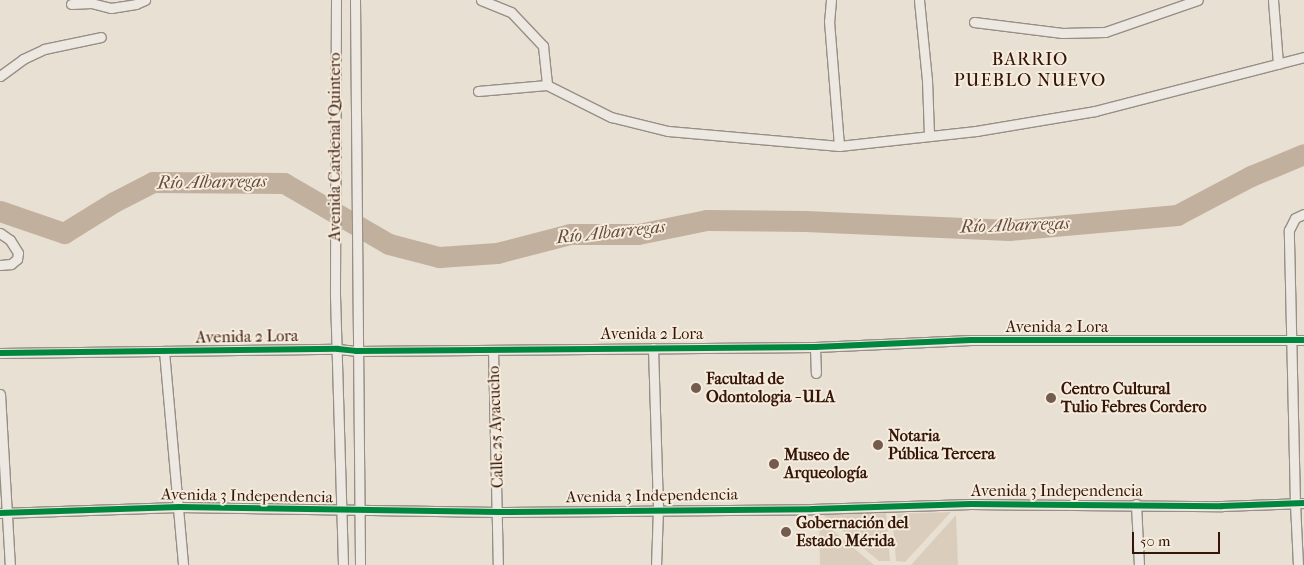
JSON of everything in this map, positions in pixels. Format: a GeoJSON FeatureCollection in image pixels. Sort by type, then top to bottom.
{"type":"FeatureCollection","features":[{"type":"Feature","properties":{"kind":"street"},"geometry":{"type":"LineString","coordinates":[[71,4],[91,3],[111,8],[145,0]]}},
{"type":"Feature","properties":{"kind":"street","name":"Avenida Cardenal Quintero"},"geometry":{"type":"LineString","coordinates":[[336,0],[335,295],[344,565]]}},
{"type":"Feature","properties":{"kind":"street"},"geometry":{"type":"LineString","coordinates":[[481,0],[510,12],[543,46],[547,86]]}},
{"type":"Feature","properties":{"kind":"street"},"geometry":{"type":"LineString","coordinates":[[831,0],[829,21],[839,146]]}},
{"type":"Feature","properties":{"kind":"street"},"geometry":{"type":"LineString","coordinates":[[919,0],[927,80],[929,135]]}},
{"type":"Feature","properties":{"kind":"street"},"geometry":{"type":"LineString","coordinates":[[974,22],[1062,33],[1105,32],[1198,0]]}},
{"type":"Feature","properties":{"kind":"street"},"geometry":{"type":"LineString","coordinates":[[1273,0],[1278,64]]}},
{"type":"Feature","properties":{"kind":"street","name":"Avenida Cardenal Quintero"},"geometry":{"type":"LineString","coordinates":[[355,4],[356,351],[360,565]]}},
{"type":"Feature","properties":{"kind":"street"},"geometry":{"type":"LineString","coordinates":[[0,76],[22,59],[44,49],[101,37]]}},
{"type":"Feature","properties":{"kind":"street"},"geometry":{"type":"LineString","coordinates":[[478,91],[547,86],[611,117],[668,131],[839,146],[976,131],[1095,110],[1304,57]]}},
{"type":"Feature","properties":{"kind":"street"},"geometry":{"type":"LineString","coordinates":[[1298,565],[1299,503],[1289,230],[1295,218],[1304,214]]}},
{"type":"Feature","properties":{"kind":"street"},"geometry":{"type":"LineString","coordinates":[[0,233],[10,240],[18,253],[17,259],[11,264],[0,265]]}},
{"type":"Feature","properties":{"kind":"street","name":"Avenida 2 Lora"},"geometry":{"type":"LineString","coordinates":[[0,353],[338,349],[356,351],[815,347],[971,340],[1304,340]]}},
{"type":"Feature","properties":{"kind":"street"},"geometry":{"type":"LineString","coordinates":[[815,347],[816,373]]}},
{"type":"Feature","properties":{"kind":"street"},"geometry":{"type":"LineString","coordinates":[[653,348],[658,508],[656,565]]}},
{"type":"Feature","properties":{"kind":"street","name":"Calle 25 Ayacucho"},"geometry":{"type":"LineString","coordinates":[[493,350],[499,512],[498,565]]}},
{"type":"Feature","properties":{"kind":"street"},"geometry":{"type":"LineString","coordinates":[[164,352],[183,565]]}},
{"type":"Feature","properties":{"kind":"street"},"geometry":{"type":"LineString","coordinates":[[0,394],[4,513],[10,565]]}},
{"type":"Feature","properties":{"kind":"street","name":"Avenida 3 Independencia"},"geometry":{"type":"LineString","coordinates":[[4,513],[179,507],[499,512],[658,508],[1136,504],[1222,506],[1299,503]]}},
{"type":"Feature","properties":{"kind":"street"},"geometry":{"type":"LineString","coordinates":[[1136,504],[1139,565]]}},
{"type":"Feature","properties":{"kind":"shaded area"},"geometry":{"type":"Polygon","coordinates":[[[951,512],[905,562],[896,561],[892,514],[951,512]]]}},
{"type":"Feature","properties":{"kind":"shaded area"},"geometry":{"type":"Polygon","coordinates":[[[886,513],[890,561],[879,561],[822,514],[886,513]]]}},
{"type":"Feature","properties":{"kind":"shaded area"},"geometry":{"type":"Polygon","coordinates":[[[956,515],[958,565],[911,565],[956,515]]]}},
{"type":"Feature","properties":{"kind":"shaded area"},"geometry":{"type":"Polygon","coordinates":[[[819,519],[874,565],[820,565],[819,519]]]}},
{"type":"Feature","properties":{"kind":"waterway","name":"Río Albarregas"},"geometry":{"type":"LineString","coordinates":[[0,211],[64,233],[114,202],[153,182],[284,183],[389,244],[439,257],[497,253],[570,234],[638,234],[707,220],[805,221],[1009,230],[1177,215],[1251,176],[1304,154]]}},
{"type":"Feature","properties":{"kind":"cycle path"},"geometry":{"type":"LineString","coordinates":[[0,353],[338,349],[356,351],[815,347],[971,340],[1304,340]]}},
{"type":"Feature","properties":{"kind":"cycle path"},"geometry":{"type":"LineString","coordinates":[[0,513],[179,507],[499,512],[812,509],[971,504],[1222,506],[1304,503]]}},
{"type":"Feature","properties":{"kind":"place","name":"Facultad de Odontologia - ULA"},"geometry":{"type":"Point","coordinates":[696,388]}},
{"type":"Feature","properties":{"kind":"place","name":"Centro Cultural Tulio Febres Cordero"},"geometry":{"type":"Point","coordinates":[1051,398]}},
{"type":"Feature","properties":{"kind":"place","name":"Notaria Pública Tercera"},"geometry":{"type":"Point","coordinates":[878,445]}},
{"type":"Feature","properties":{"kind":"place","name":"Museo de Arqueología"},"geometry":{"type":"Point","coordinates":[774,464]}},
{"type":"Feature","properties":{"kind":"place","name":"Gobernación del Estado Mérida"},"geometry":{"type":"Point","coordinates":[786,532]}},
{"type":"Feature","properties":{"kind":"district","name":"BARRIO PUEBLO NUEVO"},"geometry":{"type":"Point","coordinates":[1030,71]}}]}
